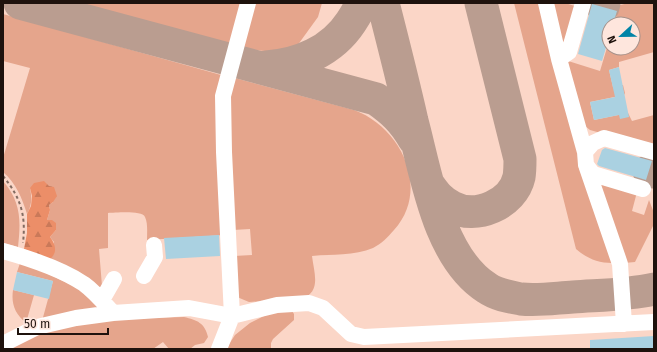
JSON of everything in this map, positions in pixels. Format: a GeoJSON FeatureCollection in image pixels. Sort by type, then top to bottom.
{"type":"FeatureCollection","features":[{"type":"Feature","properties":{"kind":"lane"},"geometry":{"type":"LineString","coordinates":[[219,349],[232,316],[224,152],[223,96],[248,3]]}},
{"type":"Feature","properties":{"kind":"lane"},"geometry":{"type":"LineString","coordinates":[[546,3],[559,59],[586,158],[620,264],[624,324]]}},
{"type":"Feature","properties":{"kind":"lane"},"geometry":{"type":"LineString","coordinates":[[559,59],[569,52],[583,3]]}},
{"type":"Feature","properties":{"kind":"lane"},"geometry":{"type":"LineString","coordinates":[[643,189],[593,174],[586,158],[593,143],[604,138],[654,152]]}},
{"type":"Feature","properties":{"kind":"lane"},"geometry":{"type":"LineString","coordinates":[[144,276],[155,257],[154,245]]}},
{"type":"Feature","properties":{"kind":"lane"},"geometry":{"type":"LineString","coordinates":[[3,251],[21,256],[54,269],[84,284],[102,300],[112,313]]}},
{"type":"Feature","properties":{"kind":"lane"},"geometry":{"type":"LineString","coordinates":[[102,300],[114,279]]}},
{"type":"Feature","properties":{"kind":"lane"},"geometry":{"type":"LineString","coordinates":[[3,344],[37,327],[76,318],[112,313],[189,308],[232,316],[278,305],[309,302],[323,308],[351,334],[364,337],[654,322]]}},
{"type":"Feature","properties":{"kind":"path"},"geometry":{"type":"LineString","coordinates":[[3,176],[19,200],[24,216],[21,256]]}},
{"type":"Feature","properties":{"kind":"shaded area"},"geometry":{"type":"Polygon","coordinates":[[[76,3],[244,3],[233,45],[76,3]]]}},
{"type":"Feature","properties":{"kind":"shaded area"},"geometry":{"type":"Polygon","coordinates":[[[255,3],[322,3],[318,17],[297,46],[284,50],[270,51],[242,48],[255,3]]]}},
{"type":"Feature","properties":{"kind":"shaded area"},"geometry":{"type":"Polygon","coordinates":[[[514,3],[542,3],[612,263],[592,259],[576,249],[514,3]]]}},
{"type":"Feature","properties":{"kind":"shaded area"},"geometry":{"type":"Polygon","coordinates":[[[551,3],[565,3],[578,7],[561,48],[551,3]]]}},
{"type":"Feature","properties":{"kind":"shaded area"},"geometry":{"type":"Polygon","coordinates":[[[629,3],[654,3],[654,52],[641,56],[641,16],[617,16],[620,5],[629,3]]]}},
{"type":"Feature","properties":{"kind":"shaded area"},"geometry":{"type":"Polygon","coordinates":[[[3,14],[221,75],[224,235],[147,240],[147,222],[143,215],[139,213],[122,212],[108,213],[108,248],[99,249],[102,286],[99,291],[49,260],[54,242],[50,237],[56,230],[47,220],[50,210],[49,205],[53,202],[30,188],[31,201],[27,214],[18,191],[12,181],[3,172],[3,158],[30,68],[3,61],[3,14]]]}},
{"type":"Feature","properties":{"kind":"shaded area"},"geometry":{"type":"Polygon","coordinates":[[[604,56],[640,56],[619,62],[619,67],[609,70],[613,87],[623,85],[624,95],[590,102],[594,120],[628,113],[632,121],[654,115],[654,148],[590,130],[585,126],[565,60],[600,71],[604,56]]]}},
{"type":"Feature","properties":{"kind":"shaded area"},"geometry":{"type":"Polygon","coordinates":[[[231,77],[354,110],[371,118],[385,130],[397,145],[406,161],[410,178],[410,196],[405,214],[394,230],[379,244],[366,251],[351,254],[312,256],[315,275],[314,287],[308,296],[301,299],[249,302],[237,297],[234,256],[252,255],[250,229],[233,230],[227,109],[231,77]]]}},
{"type":"Feature","properties":{"kind":"shaded area"},"geometry":{"type":"Polygon","coordinates":[[[595,178],[637,192],[632,211],[644,215],[649,200],[654,213],[654,224],[635,262],[624,263],[595,178]]]}},
{"type":"Feature","properties":{"kind":"shaded area"},"geometry":{"type":"Polygon","coordinates":[[[3,181],[13,196],[18,212],[18,247],[3,243],[3,181]]]}},
{"type":"Feature","properties":{"kind":"shaded area"},"geometry":{"type":"Polygon","coordinates":[[[23,262],[80,289],[100,308],[42,321],[53,281],[17,272],[20,263],[23,262]]]}},
{"type":"Feature","properties":{"kind":"shaded area"},"geometry":{"type":"Polygon","coordinates":[[[13,290],[34,295],[26,323],[19,316],[13,304],[13,290]]]}},
{"type":"Feature","properties":{"kind":"shaded area"},"geometry":{"type":"Polygon","coordinates":[[[292,311],[294,314],[294,320],[273,339],[271,349],[226,349],[235,335],[250,323],[272,312],[292,311]]]}},
{"type":"Feature","properties":{"kind":"shaded area"},"geometry":{"type":"Polygon","coordinates":[[[184,317],[193,319],[203,325],[208,337],[204,343],[195,345],[190,349],[169,349],[163,342],[153,349],[12,349],[13,347],[38,334],[77,325],[113,319],[184,317]]]}},
{"type":"Feature","properties":{"kind":"green space"},"geometry":{"type":"Polygon","coordinates":[[[44,181],[49,186],[54,187],[57,196],[49,205],[50,210],[47,220],[52,220],[56,223],[56,230],[50,237],[55,246],[55,252],[49,260],[24,249],[27,233],[27,214],[31,206],[32,196],[30,188],[34,183],[44,181]]]}},
{"type":"Feature","properties":{"kind":"building"},"geometry":{"type":"Polygon","coordinates":[[[592,4],[617,11],[615,16],[601,16],[601,56],[604,56],[602,61],[578,54],[592,4]]]}},
{"type":"Feature","properties":{"kind":"building"},"geometry":{"type":"Polygon","coordinates":[[[619,67],[629,117],[620,119],[619,115],[594,120],[590,102],[615,97],[609,70],[619,67]]]}},
{"type":"Feature","properties":{"kind":"building"},"geometry":{"type":"Polygon","coordinates":[[[605,148],[652,161],[646,180],[599,166],[597,164],[602,150],[605,148]]]}},
{"type":"Feature","properties":{"kind":"building"},"geometry":{"type":"Polygon","coordinates":[[[219,235],[220,256],[166,259],[164,238],[219,235]]]}},
{"type":"Feature","properties":{"kind":"building"},"geometry":{"type":"Polygon","coordinates":[[[17,272],[53,281],[49,299],[13,290],[17,272]]]}},
{"type":"Feature","properties":{"kind":"building"},"geometry":{"type":"Polygon","coordinates":[[[654,336],[654,349],[590,349],[590,340],[654,336]]]}},
{"type":"Feature","properties":{"kind":"taxiway"},"geometry":{"type":"LineString","coordinates":[[20,3],[376,99],[397,116],[406,126],[414,139]]}},
{"type":"Feature","properties":{"kind":"taxiway"},"geometry":{"type":"LineString","coordinates":[[266,67],[291,63],[314,55],[334,41],[343,32],[351,22],[361,3]]}},
{"type":"Feature","properties":{"kind":"taxiway"},"geometry":{"type":"LineString","coordinates":[[383,3],[436,212],[445,235],[457,256],[470,274],[487,288],[495,292],[527,300],[614,294],[654,289]]}},
{"type":"Feature","properties":{"kind":"taxiway"},"geometry":{"type":"LineString","coordinates":[[428,184],[438,197],[448,205],[462,211],[472,212],[492,207],[501,202],[515,187],[519,177],[520,159],[481,3]]}},
{"type":"Feature","properties":{"kind":"taxiway"},"geometry":{"type":"LineString","coordinates":[[603,7],[604,3]]}},
{"type":"Feature","properties":{"kind":"taxiway"},"geometry":{"type":"LineString","coordinates":[[649,171],[654,172]]}}]}
